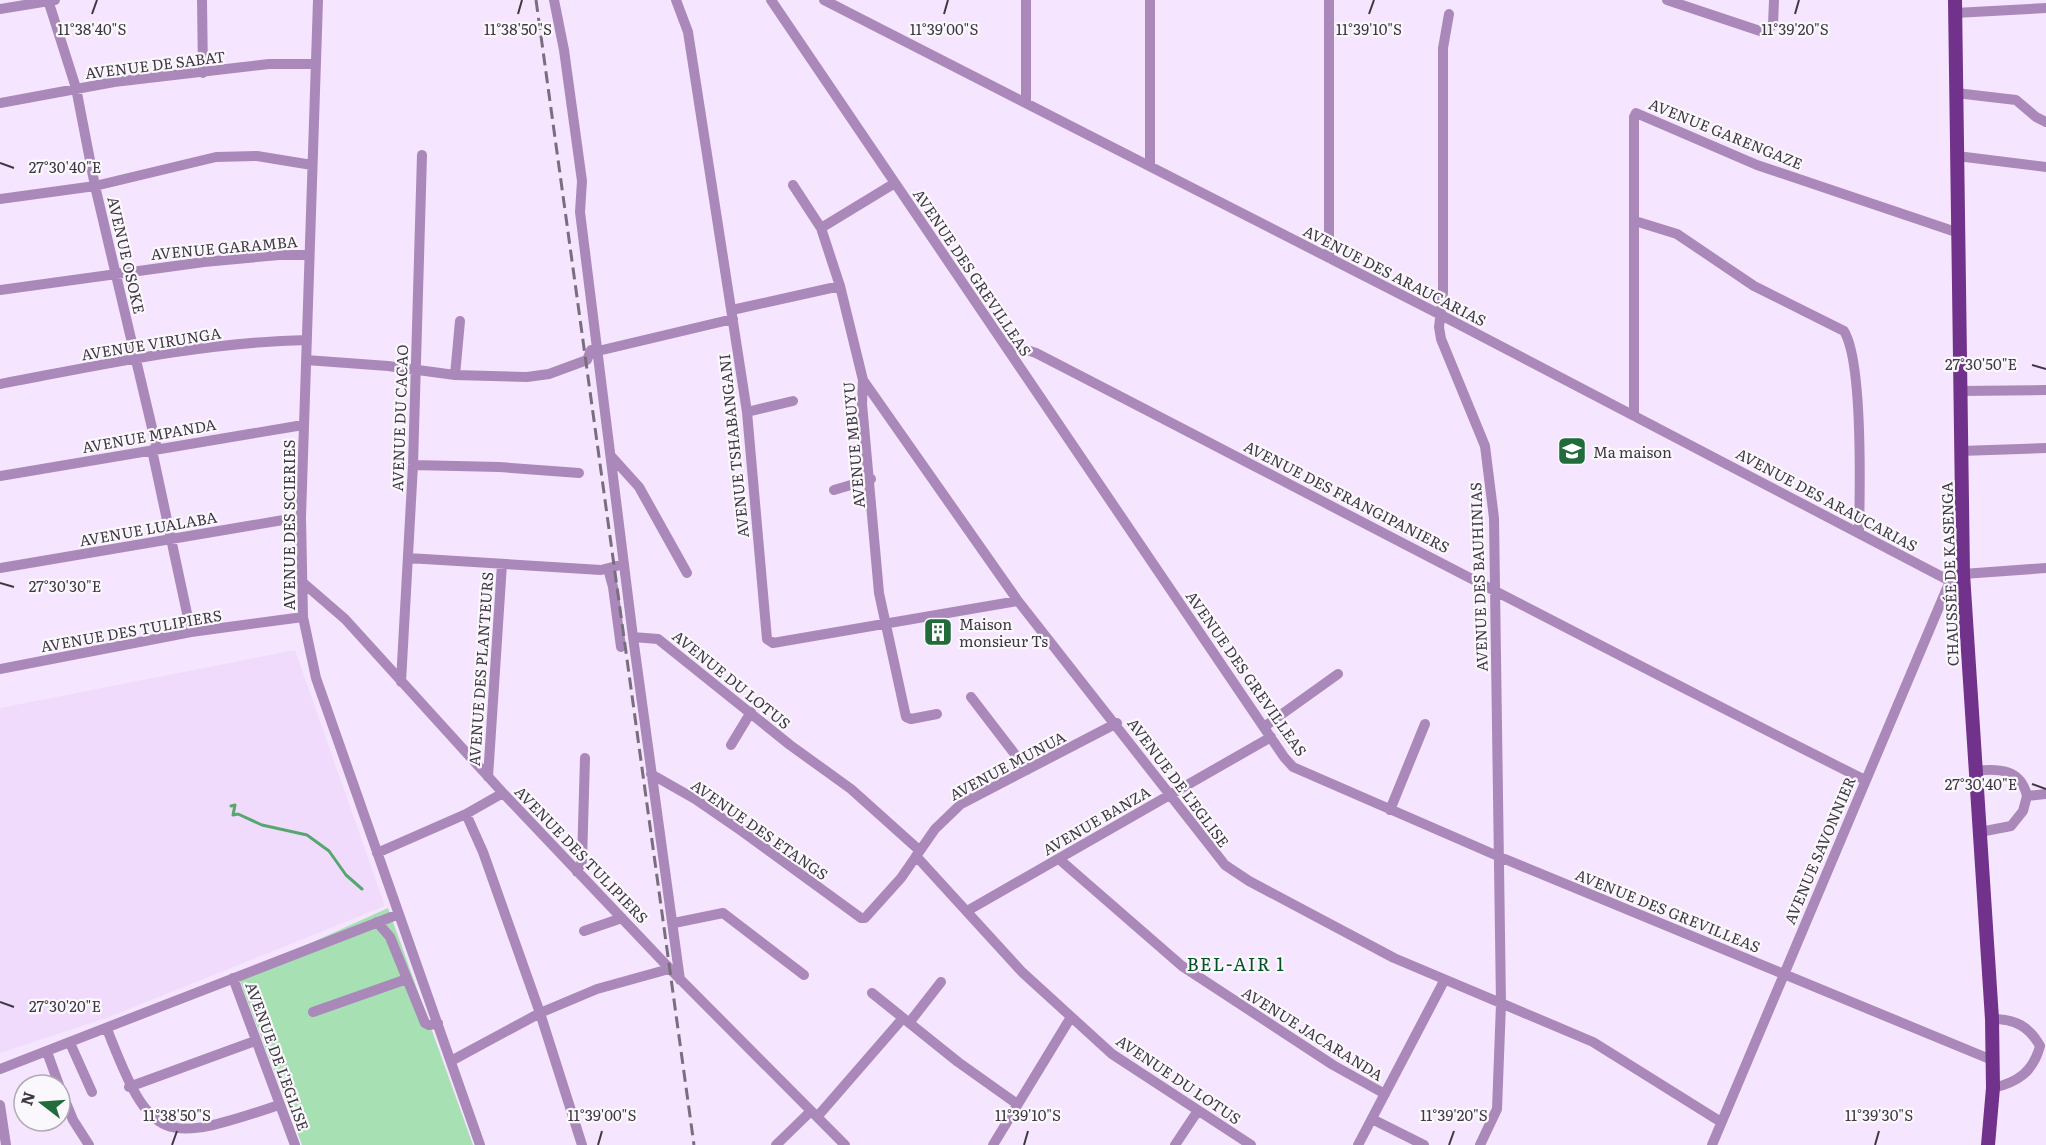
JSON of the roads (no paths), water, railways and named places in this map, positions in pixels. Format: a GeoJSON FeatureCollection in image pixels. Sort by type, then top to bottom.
{"type":"FeatureCollection","features":[{"type":"Feature","properties":{"kind":"main road","name":"CHAUSSÉE DE KASENGA"},"geometry":{"type":"LineString","coordinates":[[1955,6],[1956,232],[1961,452],[1957,578],[1976,771],[1992,1019],[1993,1088],[1988,1145]]}},
{"type":"Feature","properties":{"kind":"street"},"geometry":{"type":"LineString","coordinates":[[0,9],[50,0]]}},
{"type":"Feature","properties":{"kind":"street","name":"AVENUE OSOKE"},"geometry":{"type":"LineString","coordinates":[[50,0],[76,88],[95,186],[136,358],[191,632]]}},
{"type":"Feature","properties":{"kind":"street"},"geometry":{"type":"LineString","coordinates":[[202,0],[203,73]]}},
{"type":"Feature","properties":{"kind":"street","name":"AVENUE DES SCIERIES"},"geometry":{"type":"LineString","coordinates":[[318,0],[303,425],[301,517],[303,617],[316,678],[480,1145]]}},
{"type":"Feature","properties":{"kind":"street"},"geometry":{"type":"LineString","coordinates":[[554,0],[564,50],[582,180],[580,212],[633,637],[680,980]]}},
{"type":"Feature","properties":{"kind":"street","name":"AVENUE TSHABANGANI"},"geometry":{"type":"LineString","coordinates":[[676,0],[688,32],[733,315],[747,412],[769,641],[773,643],[884,626],[1018,601]]}},
{"type":"Feature","properties":{"kind":"street","name":"AVENUE DES GREVILLEAS"},"geometry":{"type":"LineString","coordinates":[[771,0],[1288,762],[1299,771],[1500,857],[1992,1060]]}},
{"type":"Feature","properties":{"kind":"street","name":"AVENUE DES ARAUCARIAS"},"geometry":{"type":"LineString","coordinates":[[824,0],[1441,315],[1859,532],[1957,578]]}},
{"type":"Feature","properties":{"kind":"street"},"geometry":{"type":"LineString","coordinates":[[1026,0],[1026,102]]}},
{"type":"Feature","properties":{"kind":"street"},"geometry":{"type":"LineString","coordinates":[[1150,0],[1150,166]]}},
{"type":"Feature","properties":{"kind":"street"},"geometry":{"type":"LineString","coordinates":[[1329,0],[1329,258]]}},
{"type":"Feature","properties":{"kind":"street"},"geometry":{"type":"LineString","coordinates":[[1667,0],[1760,32],[1769,30],[1773,25],[1774,0]]}},
{"type":"Feature","properties":{"kind":"street"},"geometry":{"type":"LineString","coordinates":[[1955,6],[2046,8]]}},
{"type":"Feature","properties":{"kind":"street","name":"AVENUE DES BAUHINIAS"},"geometry":{"type":"LineString","coordinates":[[1449,14],[1443,48],[1441,339],[1477,423],[1488,461],[1494,518],[1493,588],[1500,857],[1501,1004],[1497,1109],[1480,1145]]}},
{"type":"Feature","properties":{"kind":"street","name":"AVENUE DE SABAT"},"geometry":{"type":"LineString","coordinates":[[0,103],[114,82],[278,64],[315,64]]}},
{"type":"Feature","properties":{"kind":"street"},"geometry":{"type":"LineString","coordinates":[[1956,93],[2016,100],[2036,117],[2046,122]]}},
{"type":"Feature","properties":{"kind":"street","name":"AVENUE GARENGAZE"},"geometry":{"type":"LineString","coordinates":[[1634,416],[1634,117],[1637,113],[1757,165],[1956,232]]}},
{"type":"Feature","properties":{"kind":"street","name":"AVENUE DU CACAO"},"geometry":{"type":"LineString","coordinates":[[400,682],[417,370],[422,155]]}},
{"type":"Feature","properties":{"kind":"street"},"geometry":{"type":"LineString","coordinates":[[0,199],[95,186],[216,157],[257,156],[312,165]]}},
{"type":"Feature","properties":{"kind":"street"},"geometry":{"type":"LineString","coordinates":[[1957,156],[2046,167]]}},
{"type":"Feature","properties":{"kind":"street"},"geometry":{"type":"LineString","coordinates":[[821,228],[895,183]]}},
{"type":"Feature","properties":{"kind":"street","name":"AVENUE MBUYU"},"geometry":{"type":"LineString","coordinates":[[793,185],[821,228],[840,286],[864,380],[862,404],[871,479],[879,592],[884,626],[906,717],[911,719],[937,714]]}},
{"type":"Feature","properties":{"kind":"street"},"geometry":{"type":"LineString","coordinates":[[1635,221],[1677,234],[1754,286],[1844,331],[1849,340],[1854,367],[1860,468],[1859,532]]}},
{"type":"Feature","properties":{"kind":"street","name":"AVENUE GARAMBA"},"geometry":{"type":"LineString","coordinates":[[0,291],[116,272],[256,256],[309,255]]}},
{"type":"Feature","properties":{"kind":"street"},"geometry":{"type":"LineString","coordinates":[[306,360],[455,375],[537,376],[587,360],[591,351],[840,286]]}},
{"type":"Feature","properties":{"kind":"street"},"geometry":{"type":"LineString","coordinates":[[455,375],[460,321]]}},
{"type":"Feature","properties":{"kind":"street","name":"AVENUE VIRUNGA"},"geometry":{"type":"LineString","coordinates":[[0,384],[136,358],[251,343],[307,340]]}},
{"type":"Feature","properties":{"kind":"street","name":"AVENUE DES FRANGIPANIERS"},"geometry":{"type":"LineString","coordinates":[[1006,347],[1021,348],[1036,353],[1493,588],[1679,687],[1865,780]]}},
{"type":"Feature","properties":{"kind":"street","name":"AVENUE DE L'EGLISE"},"geometry":{"type":"LineString","coordinates":[[864,380],[1018,601],[1117,723],[1217,857],[1231,870],[1345,934],[1444,981],[1609,1051],[1721,1122]]}},
{"type":"Feature","properties":{"kind":"street"},"geometry":{"type":"LineString","coordinates":[[1959,391],[2046,390]]}},
{"type":"Feature","properties":{"kind":"street"},"geometry":{"type":"LineString","coordinates":[[747,412],[793,401]]}},
{"type":"Feature","properties":{"kind":"street","name":"AVENUE MPANDA"},"geometry":{"type":"LineString","coordinates":[[0,476],[303,425]]}},
{"type":"Feature","properties":{"kind":"street"},"geometry":{"type":"LineString","coordinates":[[1961,452],[2046,448]]}},
{"type":"Feature","properties":{"kind":"street"},"geometry":{"type":"LineString","coordinates":[[611,456],[639,487],[687,573]]}},
{"type":"Feature","properties":{"kind":"street"},"geometry":{"type":"LineString","coordinates":[[413,465],[499,467],[579,473]]}},
{"type":"Feature","properties":{"kind":"street"},"geometry":{"type":"LineString","coordinates":[[834,490],[871,479]]}},
{"type":"Feature","properties":{"kind":"street","name":"AVENUE LUALABA"},"geometry":{"type":"LineString","coordinates":[[0,568],[301,517]]}},
{"type":"Feature","properties":{"kind":"street"},"geometry":{"type":"LineString","coordinates":[[408,558],[608,569],[624,564]]}},
{"type":"Feature","properties":{"kind":"street","name":"AVENUE DES PLANTEURS"},"geometry":{"type":"LineString","coordinates":[[488,777],[502,564]]}},
{"type":"Feature","properties":{"kind":"street"},"geometry":{"type":"LineString","coordinates":[[1957,578],[2046,568]]}},
{"type":"Feature","properties":{"kind":"street"},"geometry":{"type":"LineString","coordinates":[[608,569],[614,587],[621,647]]}},
{"type":"Feature","properties":{"kind":"street","name":"AVENUE SAVONNIER"},"geometry":{"type":"LineString","coordinates":[[1712,1145],[1865,780],[1957,578]]}},
{"type":"Feature","properties":{"kind":"street","name":"AVENUE DES TULIPIERS"},"geometry":{"type":"LineString","coordinates":[[301,581],[345,618],[400,682],[669,969],[845,1145]]}},
{"type":"Feature","properties":{"kind":"street","name":"AVENUE DES TULIPIERS"},"geometry":{"type":"LineString","coordinates":[[0,669],[191,632],[303,617]]}},
{"type":"Feature","properties":{"kind":"street","name":"AVENUE DU LOTUS"},"geometry":{"type":"LineString","coordinates":[[633,637],[658,639],[790,745],[851,789],[917,853],[967,912],[1023,972],[1071,1017],[1127,1066],[1251,1145]]}},
{"type":"Feature","properties":{"kind":"street"},"geometry":{"type":"LineString","coordinates":[[1264,727],[1338,674]]}},
{"type":"Feature","properties":{"kind":"street"},"geometry":{"type":"LineString","coordinates":[[971,698],[1027,770]]}},
{"type":"Feature","properties":{"kind":"street"},"geometry":{"type":"LineString","coordinates":[[731,745],[751,712]]}},
{"type":"Feature","properties":{"kind":"street","name":"AVENUE MUNUA"},"geometry":{"type":"LineString","coordinates":[[851,912],[865,918],[901,878],[941,822],[961,804],[1117,723]]}},
{"type":"Feature","properties":{"kind":"street"},"geometry":{"type":"LineString","coordinates":[[1390,810],[1425,724]]}},
{"type":"Feature","properties":{"kind":"street","name":"AVENUE BANZA"},"geometry":{"type":"LineString","coordinates":[[967,912],[1271,736]]}},
{"type":"Feature","properties":{"kind":"street"},"geometry":{"type":"LineString","coordinates":[[577,872],[582,861],[585,758]]}},
{"type":"Feature","properties":{"kind":"street"},"geometry":{"type":"LineString","coordinates":[[1976,771],[2007,771],[2021,782],[2027,796],[2023,811],[2011,826],[1980,832]]}},
{"type":"Feature","properties":{"kind":"street","name":"AVENUE DES ETANGS"},"geometry":{"type":"LineString","coordinates":[[651,774],[695,799],[743,832],[851,912]]}},
{"type":"Feature","properties":{"kind":"street"},"geometry":{"type":"LineString","coordinates":[[377,853],[466,814],[503,793]]}},
{"type":"Feature","properties":{"kind":"street"},"geometry":{"type":"LineString","coordinates":[[2027,796],[2046,794]]}},
{"type":"Feature","properties":{"kind":"street"},"geometry":{"type":"LineString","coordinates":[[466,814],[483,852],[540,1013],[582,1145]]}},
{"type":"Feature","properties":{"kind":"street","name":"AVENUE JACARANDA"},"geometry":{"type":"LineString","coordinates":[[1059,859],[1182,966],[1333,1065],[1385,1094]]}},
{"type":"Feature","properties":{"kind":"street"},"geometry":{"type":"LineString","coordinates":[[0,1069],[399,914]]}},
{"type":"Feature","properties":{"kind":"street"},"geometry":{"type":"LineString","coordinates":[[674,923],[723,914],[804,975]]}},
{"type":"Feature","properties":{"kind":"street"},"geometry":{"type":"LineString","coordinates":[[584,931],[622,918]]}},
{"type":"Feature","properties":{"kind":"street"},"geometry":{"type":"LineString","coordinates":[[377,922],[390,937],[425,1023],[429,1026],[438,1023]]}},
{"type":"Feature","properties":{"kind":"street"},"geometry":{"type":"LineString","coordinates":[[451,1061],[540,1013],[597,989],[669,969]]}},
{"type":"Feature","properties":{"kind":"street","name":"AVENUE DE L'EGLISE"},"geometry":{"type":"LineString","coordinates":[[233,978],[295,1145]]}},
{"type":"Feature","properties":{"kind":"street"},"geometry":{"type":"LineString","coordinates":[[313,1012],[407,979]]}},
{"type":"Feature","properties":{"kind":"street"},"geometry":{"type":"LineString","coordinates":[[1358,1145],[1444,981]]}},
{"type":"Feature","properties":{"kind":"street"},"geometry":{"type":"LineString","coordinates":[[776,1145],[814,1114],[941,982]]}},
{"type":"Feature","properties":{"kind":"street"},"geometry":{"type":"LineString","coordinates":[[872,993],[1017,1104]]}},
{"type":"Feature","properties":{"kind":"street"},"geometry":{"type":"LineString","coordinates":[[993,1145],[1071,1017]]}},
{"type":"Feature","properties":{"kind":"street"},"geometry":{"type":"LineString","coordinates":[[1992,1019],[2022,1024],[2043,1046],[2026,1074],[2017,1081],[1993,1088]]}},
{"type":"Feature","properties":{"kind":"street"},"geometry":{"type":"LineString","coordinates":[[107,1029],[129,1087],[150,1120],[164,1129],[180,1132],[222,1124],[279,1105]]}},
{"type":"Feature","properties":{"kind":"street"},"geometry":{"type":"LineString","coordinates":[[129,1087],[255,1041]]}},
{"type":"Feature","properties":{"kind":"street"},"geometry":{"type":"LineString","coordinates":[[70,1043],[92,1092]]}},
{"type":"Feature","properties":{"kind":"street"},"geometry":{"type":"LineString","coordinates":[[47,1052],[54,1073]]}},
{"type":"Feature","properties":{"kind":"street"},"geometry":{"type":"LineString","coordinates":[[0,1105],[6,1145]]}},
{"type":"Feature","properties":{"kind":"street"},"geometry":{"type":"LineString","coordinates":[[1174,1145],[1197,1112]]}},
{"type":"Feature","properties":{"kind":"street"},"geometry":{"type":"LineString","coordinates":[[72,1118],[89,1145]]}},
{"type":"Feature","properties":{"kind":"street"},"geometry":{"type":"LineString","coordinates":[[1372,1119],[1424,1145]]}},
{"type":"Feature","properties":{"kind":"waterway"},"geometry":{"type":"LineString","coordinates":[[231,806],[235,805],[233,815],[238,814],[262,825],[307,835],[329,851],[346,875],[362,889]]}},
{"type":"Feature","properties":{"kind":"railway"},"geometry":{"type":"LineString","coordinates":[[536,0],[694,1145]]}},
{"type":"Feature","properties":{"kind":"place","name":"Ma maison"},"geometry":{"type":"Point","coordinates":[1572,451]}},
{"type":"Feature","properties":{"kind":"place","name":"Maison monsieur Ts"},"geometry":{"type":"Point","coordinates":[938,632]}},
{"type":"Feature","properties":{"kind":"district","name":"BEL-AIR 1"},"geometry":{"type":"Point","coordinates":[1236,963]}}]}
